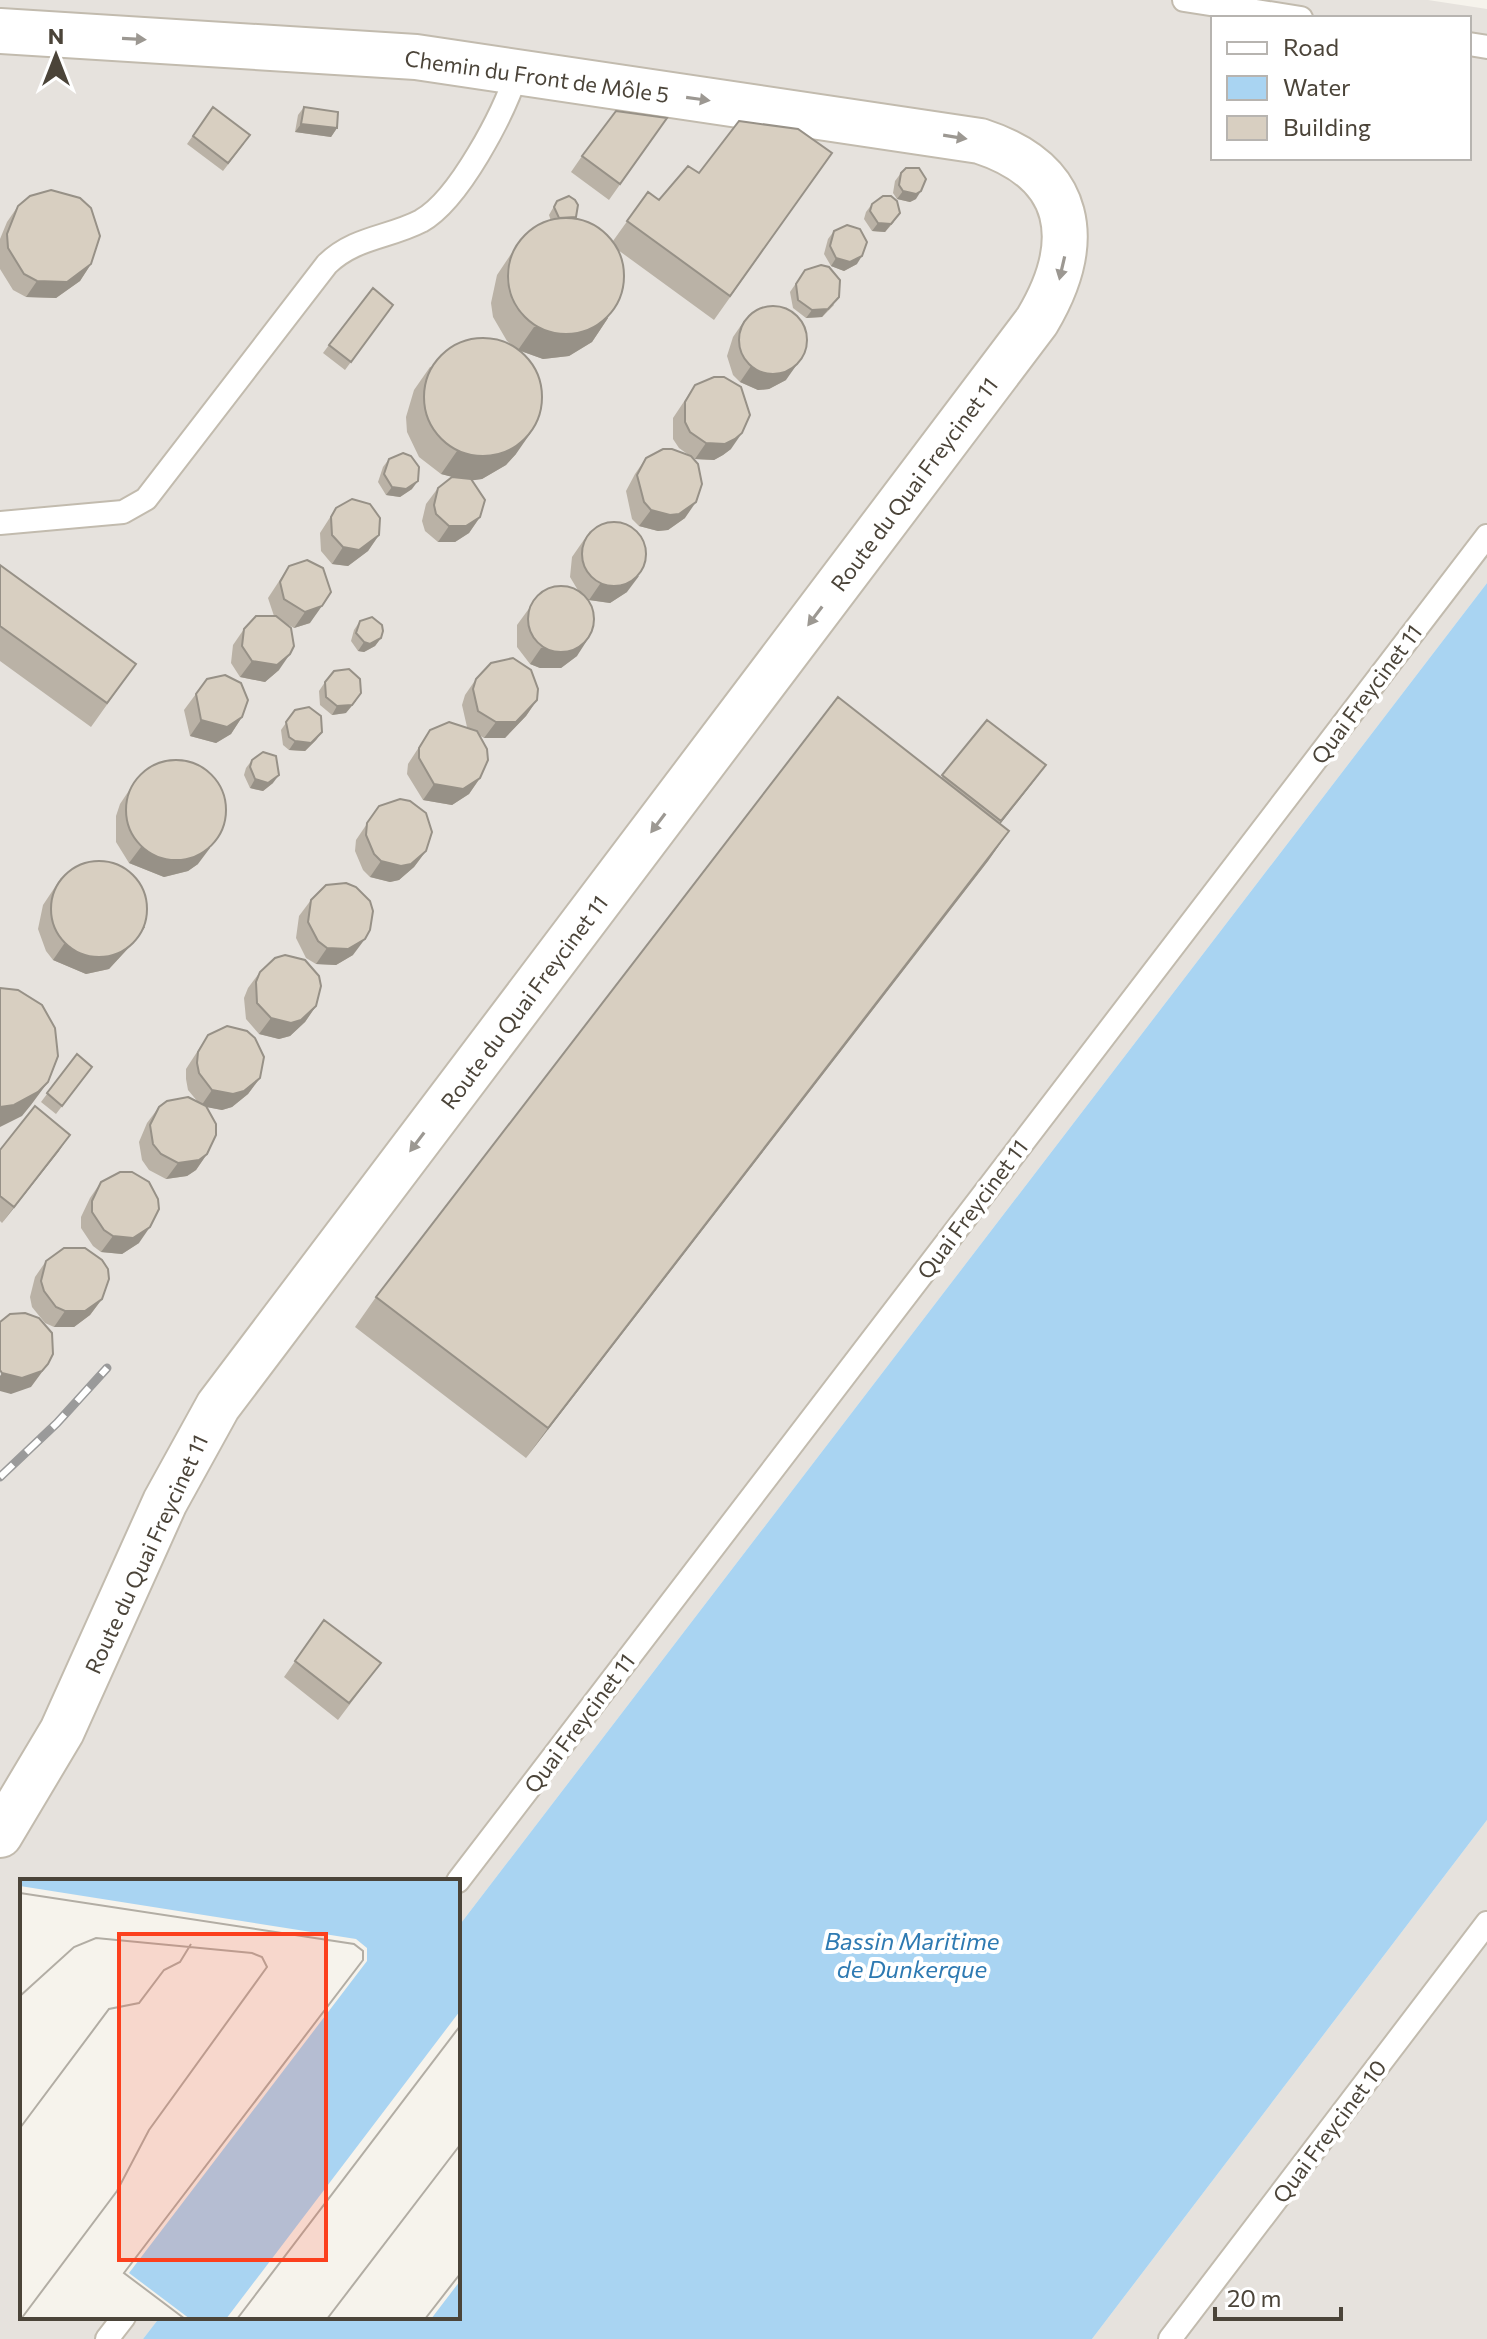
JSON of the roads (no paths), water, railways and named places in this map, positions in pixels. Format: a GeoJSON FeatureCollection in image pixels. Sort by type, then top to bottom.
{"type":"FeatureCollection","features":[{"type":"Feature","properties":{"kind":"street","name":"Chemin du Front de Môle 5"},"geometry":{"type":"LineString","coordinates":[[0,31],[382,54],[980,141],[1017,156],[1052,193]]}},
{"type":"Feature","properties":{"kind":"street","name":"Route du Quai Freycinet 11"},"geometry":{"type":"LineString","coordinates":[[0,1835],[62,1731],[183,1467],[239,1375],[1037,321],[1060,280],[1064,262],[1063,225],[1052,193]]}},
{"type":"Feature","properties":{"kind":"lane"},"geometry":{"type":"LineString","coordinates":[[1184,0],[1288,16]]}},
{"type":"Feature","properties":{"kind":"lane"},"geometry":{"type":"LineString","coordinates":[[0,523],[123,512],[146,499],[327,264],[352,245],[420,222],[441,205],[498,120],[517,72]]}},
{"type":"Feature","properties":{"kind":"lane","name":"Quai Freycinet 11"},"geometry":{"type":"LineString","coordinates":[[460,1879],[1487,536]]}},
{"type":"Feature","properties":{"kind":"lane","name":"Quai Freycinet 10"},"geometry":{"type":"LineString","coordinates":[[1170,2339],[1487,1923]]}},
{"type":"Feature","properties":{"kind":"lane"},"geometry":{"type":"LineString","coordinates":[[107,2339],[122,2319]]}},
{"type":"Feature","properties":{"kind":"water","name":"Bassin Maritime de Dunkerque"},"geometry":{"type":"Polygon","coordinates":[[[1487,583],[1487,1820],[1092,2339],[143,2339],[158,2319],[460,2319],[460,1924],[1487,583]]]}},
{"type":"Feature","properties":{"kind":"railway"},"geometry":{"type":"LineString","coordinates":[[0,1477],[57,1423],[107,1368]]}}]}
